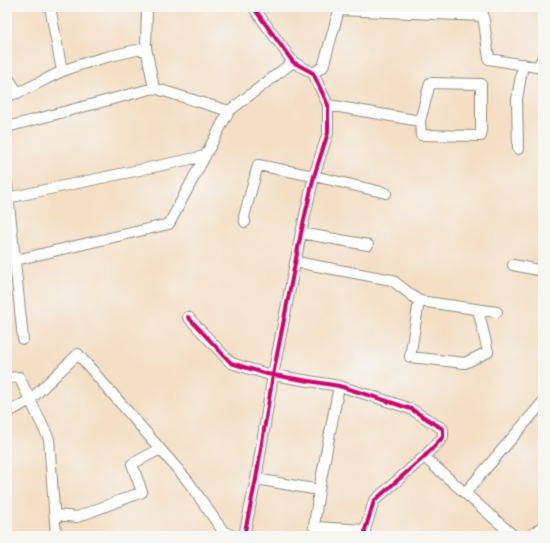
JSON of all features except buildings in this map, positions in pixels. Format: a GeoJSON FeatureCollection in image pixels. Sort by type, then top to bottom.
{"type":"FeatureCollection","features":[{"type":"Feature","properties":{"kind":"street"},"geometry":{"type":"LineString","coordinates":[[50,7],[62,71]]}},
{"type":"Feature","properties":{"kind":"street"},"geometry":{"type":"LineString","coordinates":[[147,7],[146,48],[154,88]]}},
{"type":"Feature","properties":{"kind":"street"},"geometry":{"type":"LineString","coordinates":[[244,536],[256,479],[273,375],[301,233],[314,176],[328,133],[328,104],[313,73],[293,62],[253,7]]}},
{"type":"Feature","properties":{"kind":"street"},"geometry":{"type":"LineString","coordinates":[[313,73],[323,67],[339,8],[483,12],[488,59],[540,68],[543,57]]}},
{"type":"Feature","properties":{"kind":"street"},"geometry":{"type":"LineString","coordinates":[[7,96],[18,93],[62,71],[92,61],[146,48]]}},
{"type":"Feature","properties":{"kind":"street"},"geometry":{"type":"LineString","coordinates":[[11,261],[169,224],[229,110],[293,62]]}},
{"type":"Feature","properties":{"kind":"street"},"geometry":{"type":"LineString","coordinates":[[518,149],[517,99],[522,64]]}},
{"type":"Feature","properties":{"kind":"street"},"geometry":{"type":"LineString","coordinates":[[7,76],[18,93]]}},
{"type":"Feature","properties":{"kind":"street"},"geometry":{"type":"LineString","coordinates":[[430,83],[481,84],[481,136],[421,135],[420,121],[430,83]]}},
{"type":"Feature","properties":{"kind":"street"},"geometry":{"type":"LineString","coordinates":[[7,127],[154,88],[229,110]]}},
{"type":"Feature","properties":{"kind":"street"},"geometry":{"type":"LineString","coordinates":[[328,104],[420,121]]}},
{"type":"Feature","properties":{"kind":"street"},"geometry":{"type":"LineString","coordinates":[[8,198],[205,156]]}},
{"type":"Feature","properties":{"kind":"street"},"geometry":{"type":"LineString","coordinates":[[245,222],[244,217],[258,165],[314,176],[386,193]]}},
{"type":"Feature","properties":{"kind":"street"},"geometry":{"type":"LineString","coordinates":[[7,184],[11,261],[23,339]]}},
{"type":"Feature","properties":{"kind":"street"},"geometry":{"type":"LineString","coordinates":[[301,233],[368,245]]}},
{"type":"Feature","properties":{"kind":"street"},"geometry":{"type":"LineString","coordinates":[[296,262],[392,280],[419,301],[497,312]]}},
{"type":"Feature","properties":{"kind":"street"},"geometry":{"type":"LineString","coordinates":[[513,266],[543,271]]}},
{"type":"Feature","properties":{"kind":"street"},"geometry":{"type":"LineString","coordinates":[[419,301],[410,356],[465,363],[488,352],[478,309]]}},
{"type":"Feature","properties":{"kind":"street"},"geometry":{"type":"LineString","coordinates":[[188,318],[231,363],[273,375],[339,386],[378,398],[411,409],[443,429],[443,436],[424,457],[374,501],[365,533],[314,527],[319,490],[339,386]]}},
{"type":"Feature","properties":{"kind":"street"},"geometry":{"type":"LineString","coordinates":[[7,413],[30,400],[78,354],[187,480],[223,531],[233,536]]}},
{"type":"Feature","properties":{"kind":"street"},"geometry":{"type":"LineString","coordinates":[[7,378],[19,377],[49,439],[56,515],[56,536]]}},
{"type":"Feature","properties":{"kind":"street"},"geometry":{"type":"LineString","coordinates":[[465,493],[543,402]]}},
{"type":"Feature","properties":{"kind":"street"},"geometry":{"type":"LineString","coordinates":[[56,515],[77,517],[142,492],[132,464],[160,449]]}},
{"type":"Feature","properties":{"kind":"street"},"geometry":{"type":"LineString","coordinates":[[424,457],[514,536]]}},
{"type":"Feature","properties":{"kind":"street"},"geometry":{"type":"LineString","coordinates":[[256,479],[319,490]]}},
{"type":"Feature","properties":{"kind":"street"},"geometry":{"type":"LineString","coordinates":[[530,536],[543,526]]}},
{"type":"Feature","properties":{"kind":"cycle path"},"geometry":{"type":"LineString","coordinates":[[244,536],[256,479],[273,375],[301,233],[314,176],[328,133],[328,105],[313,73],[293,62],[253,7]]}},
{"type":"Feature","properties":{"kind":"cycle path"},"geometry":{"type":"LineString","coordinates":[[188,317],[231,363],[267,374],[339,386],[378,398],[411,409],[443,429],[443,437],[424,457],[374,501],[365,530],[365,536]]}}]}
